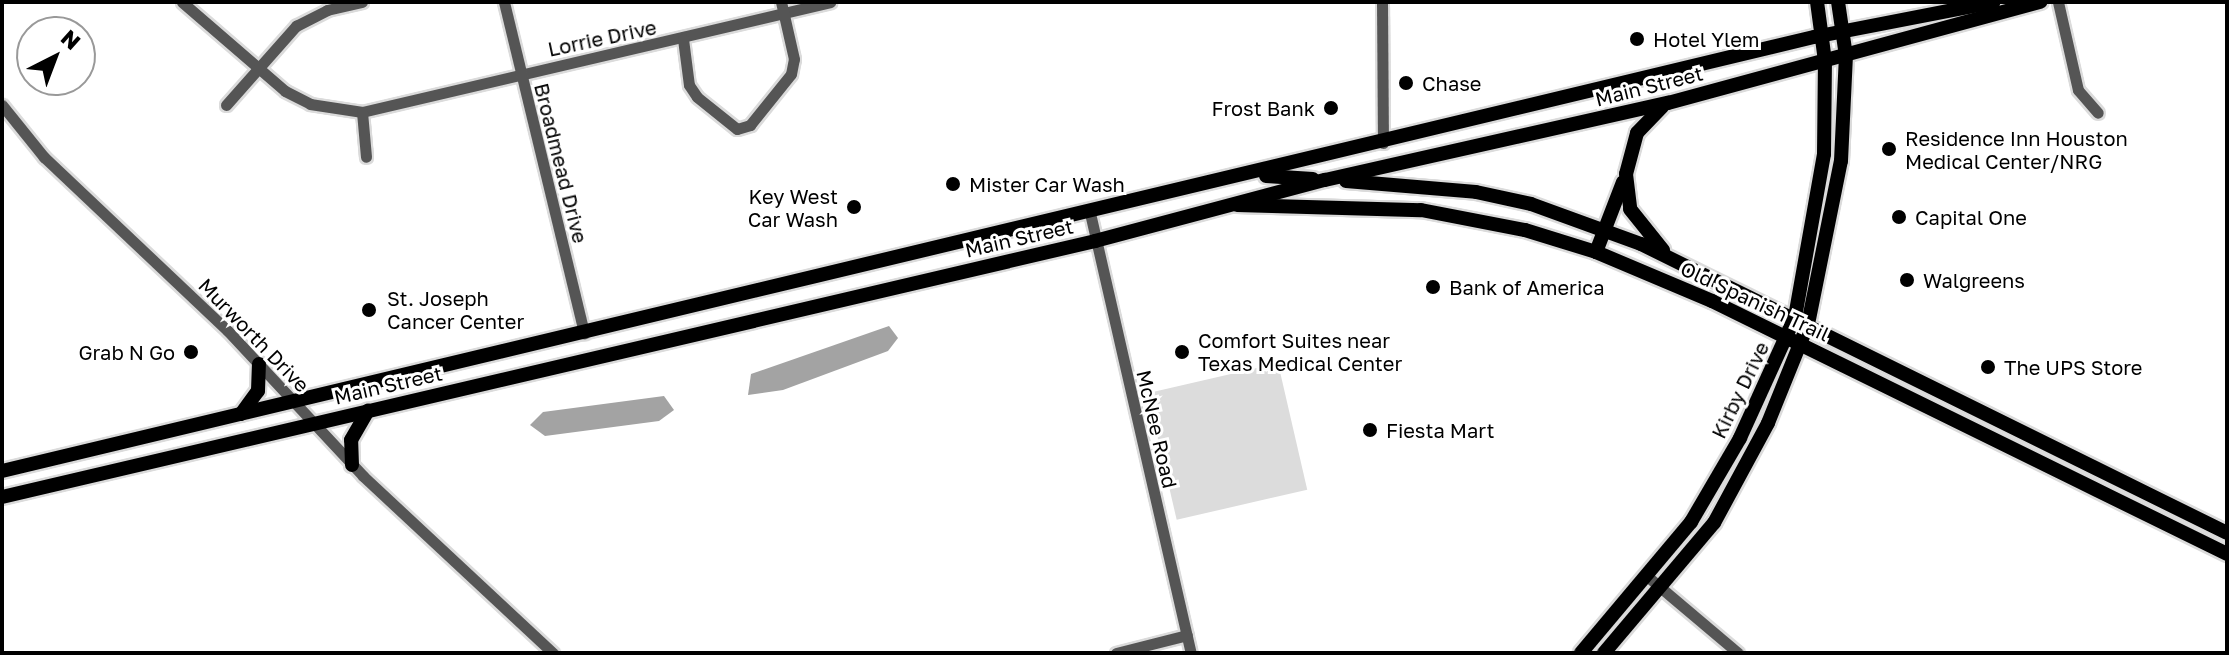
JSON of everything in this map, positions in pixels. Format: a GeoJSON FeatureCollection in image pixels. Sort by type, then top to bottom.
{"type":"FeatureCollection","features":[{"type":"Feature","properties":{"kind":"main road","name":"Kirby Drive"},"geometry":{"type":"LineString","coordinates":[[1802,320],[1821,183],[1825,61],[1817,2]]}},
{"type":"Feature","properties":{"kind":"main road","name":"Kirby Drive"},"geometry":{"type":"LineString","coordinates":[[1604,653],[1714,523],[1768,423],[1802,320],[1837,185],[1846,56],[1838,2]]}},
{"type":"Feature","properties":{"kind":"main road","name":"Main Street"},"geometry":{"type":"LineString","coordinates":[[2,471],[1843,31],[1994,2]]}},
{"type":"Feature","properties":{"kind":"main road","name":"Main Street"},"geometry":{"type":"LineString","coordinates":[[2,497],[694,332],[1095,241],[1325,180],[1668,103],[2041,2]]}},
{"type":"Feature","properties":{"kind":"main road"},"geometry":{"type":"LineString","coordinates":[[1596,252],[1626,174],[1637,133],[1668,103]]}},
{"type":"Feature","properties":{"kind":"main road"},"geometry":{"type":"LineString","coordinates":[[1383,143],[1390,167]]}},
{"type":"Feature","properties":{"kind":"main road"},"geometry":{"type":"LineString","coordinates":[[1626,174],[1630,209],[1649,237],[1675,261]]}},
{"type":"Feature","properties":{"kind":"main road","name":"Old Spanish Trail"},"geometry":{"type":"LineString","coordinates":[[1250,175],[1425,185],[1531,204],[1603,230],[1802,320],[2227,533]]}},
{"type":"Feature","properties":{"kind":"main road"},"geometry":{"type":"LineString","coordinates":[[1821,183],[1837,185]]}},
{"type":"Feature","properties":{"kind":"main road"},"geometry":{"type":"LineString","coordinates":[[1421,210],[1425,185]]}},
{"type":"Feature","properties":{"kind":"main road","name":"Old Spanish Trail"},"geometry":{"type":"LineString","coordinates":[[1232,205],[1259,210],[1421,210],[1525,230],[1596,252],[1794,341],[2227,554]]}},
{"type":"Feature","properties":{"kind":"main road"},"geometry":{"type":"LineString","coordinates":[[793,283],[798,308]]}},
{"type":"Feature","properties":{"kind":"main road"},"geometry":{"type":"LineString","coordinates":[[688,308],[694,332]]}},
{"type":"Feature","properties":{"kind":"main road"},"geometry":{"type":"LineString","coordinates":[[584,333],[588,358]]}},
{"type":"Feature","properties":{"kind":"main road","name":"Kirby Drive"},"geometry":{"type":"LineString","coordinates":[[1581,653],[1647,576],[1716,482],[1794,341]]}},
{"type":"Feature","properties":{"kind":"main road"},"geometry":{"type":"LineString","coordinates":[[241,414],[258,391],[259,364]]}},
{"type":"Feature","properties":{"kind":"main road"},"geometry":{"type":"LineString","coordinates":[[1893,389],[1902,370]]}},
{"type":"Feature","properties":{"kind":"main road"},"geometry":{"type":"LineString","coordinates":[[352,465],[351,440],[368,410]]}},
{"type":"Feature","properties":{"kind":"main road"},"geometry":{"type":"LineString","coordinates":[[1996,439],[2003,422]]}},
{"type":"Feature","properties":{"kind":"main road"},"geometry":{"type":"LineString","coordinates":[[40,462],[50,486]]}},
{"type":"Feature","properties":{"kind":"main road"},"geometry":{"type":"LineString","coordinates":[[2076,479],[2083,463]]}},
{"type":"Feature","properties":{"kind":"main road"},"geometry":{"type":"LineString","coordinates":[[2136,508],[2143,490]]}},
{"type":"Feature","properties":{"kind":"street"},"geometry":{"type":"LineString","coordinates":[[182,2],[257,69],[310,104],[362,112],[366,157]]}},
{"type":"Feature","properties":{"kind":"street"},"geometry":{"type":"LineString","coordinates":[[226,105],[257,69],[311,16],[362,2]]}},
{"type":"Feature","properties":{"kind":"street","name":"Broadmead Drive"},"geometry":{"type":"LineString","coordinates":[[504,2],[584,333]]}},
{"type":"Feature","properties":{"kind":"street"},"geometry":{"type":"LineString","coordinates":[[683,39],[689,85],[737,129],[750,125],[791,74],[794,59],[781,2]]}},
{"type":"Feature","properties":{"kind":"street","name":"Lorrie Drive"},"geometry":{"type":"LineString","coordinates":[[362,112],[785,17],[830,2]]}},
{"type":"Feature","properties":{"kind":"street"},"geometry":{"type":"LineString","coordinates":[[1382,2],[1383,143]]}},
{"type":"Feature","properties":{"kind":"street"},"geometry":{"type":"LineString","coordinates":[[2058,2],[2078,90],[2098,113]]}},
{"type":"Feature","properties":{"kind":"street","name":"Murworth Drive"},"geometry":{"type":"LineString","coordinates":[[2,105],[44,157],[259,364],[352,465],[553,653]]}},
{"type":"Feature","properties":{"kind":"street","name":"McNee Road"},"geometry":{"type":"LineString","coordinates":[[1090,213],[1191,653]]}},
{"type":"Feature","properties":{"kind":"street"},"geometry":{"type":"LineString","coordinates":[[1647,576],[1738,653]]}},
{"type":"Feature","properties":{"kind":"street"},"geometry":{"type":"LineString","coordinates":[[1116,653],[1187,635]]}},
{"type":"Feature","properties":{"kind":"shaded area"},"geometry":{"type":"Polygon","coordinates":[[[889,326],[898,338],[888,351],[783,390],[748,395],[751,374],[889,326]]]}},
{"type":"Feature","properties":{"kind":"shaded area"},"geometry":{"type":"Polygon","coordinates":[[[1278,363],[1307,490],[1177,520],[1147,393],[1278,363]]]}},
{"type":"Feature","properties":{"kind":"shaded area"},"geometry":{"type":"Polygon","coordinates":[[[664,396],[674,410],[659,421],[545,436],[530,425],[543,412],[664,396]]]}},
{"type":"Feature","properties":{"kind":"place","name":"Hotel Ylem"},"geometry":{"type":"Point","coordinates":[1637,39]}},
{"type":"Feature","properties":{"kind":"place","name":"Chase"},"geometry":{"type":"Point","coordinates":[1406,83]}},
{"type":"Feature","properties":{"kind":"place","name":"Frost Bank"},"geometry":{"type":"Point","coordinates":[1331,108]}},
{"type":"Feature","properties":{"kind":"place","name":"Residence Inn Houston Medical Center/NRG"},"geometry":{"type":"Point","coordinates":[1889,149]}},
{"type":"Feature","properties":{"kind":"place","name":"Mister Car Wash"},"geometry":{"type":"Point","coordinates":[953,184]}},
{"type":"Feature","properties":{"kind":"place","name":"Key West Car Wash"},"geometry":{"type":"Point","coordinates":[854,207]}},
{"type":"Feature","properties":{"kind":"place","name":"Capital One"},"geometry":{"type":"Point","coordinates":[1899,217]}},
{"type":"Feature","properties":{"kind":"place","name":"Walgreens"},"geometry":{"type":"Point","coordinates":[1907,280]}},
{"type":"Feature","properties":{"kind":"place","name":"Bank of America"},"geometry":{"type":"Point","coordinates":[1433,287]}},
{"type":"Feature","properties":{"kind":"place","name":"St. Joseph Cancer Center"},"geometry":{"type":"Point","coordinates":[369,310]}},
{"type":"Feature","properties":{"kind":"place","name":"Grab N Go"},"geometry":{"type":"Point","coordinates":[191,352]}},
{"type":"Feature","properties":{"kind":"place","name":"Comfort Suites near Texas Medical Center"},"geometry":{"type":"Point","coordinates":[1182,352]}},
{"type":"Feature","properties":{"kind":"place","name":"The UPS Store"},"geometry":{"type":"Point","coordinates":[1988,367]}},
{"type":"Feature","properties":{"kind":"place","name":"Fiesta Mart"},"geometry":{"type":"Point","coordinates":[1370,430]}}]}
